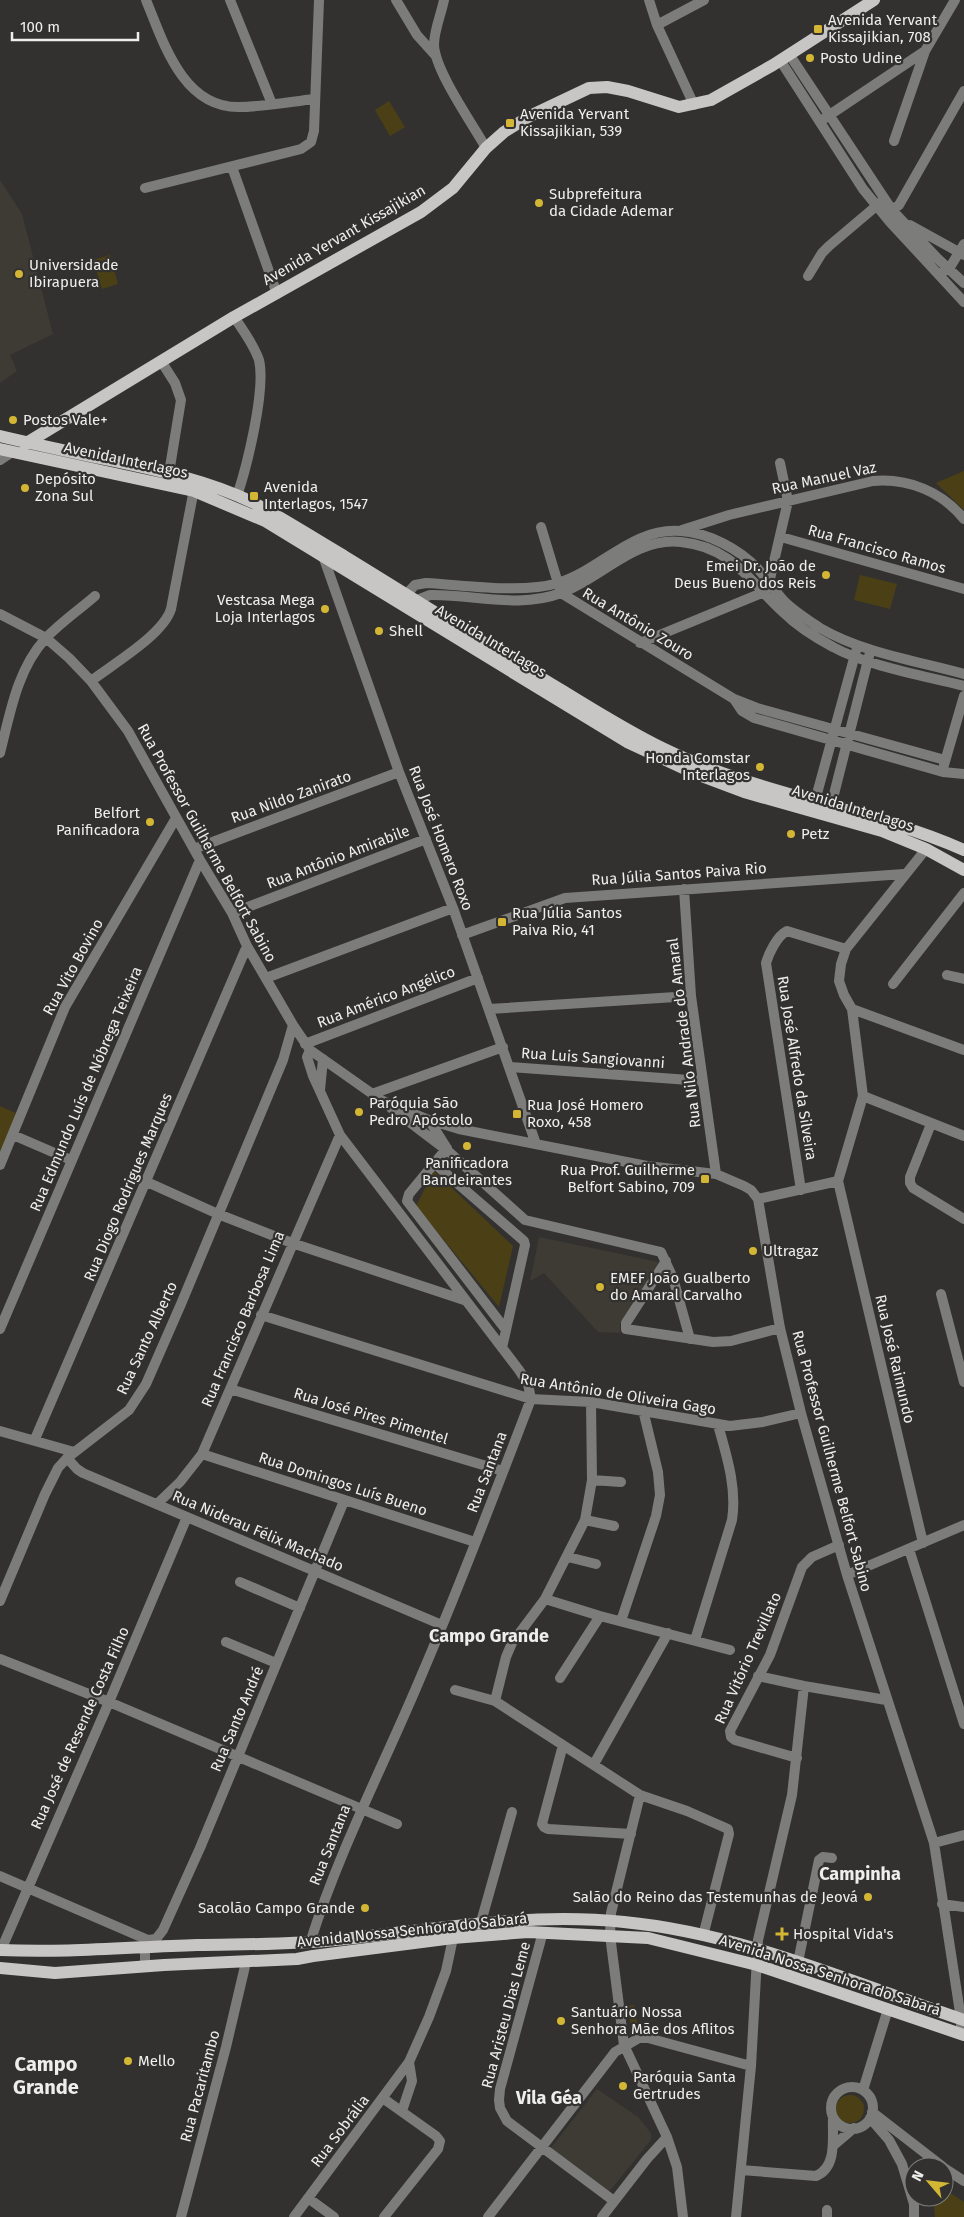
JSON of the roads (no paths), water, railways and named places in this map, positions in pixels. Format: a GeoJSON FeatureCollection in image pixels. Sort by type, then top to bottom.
{"type":"FeatureCollection","features":[{"type":"Feature","properties":{"kind":"main road","name":"Avenida Yervant Kissajikian"},"geometry":{"type":"LineString","coordinates":[[6,450],[28,442],[234,317],[421,212],[453,188],[486,148],[504,132],[530,116],[589,88],[607,87],[679,106],[694,105],[718,96],[785,57],[874,0]]}},
{"type":"Feature","properties":{"kind":"main road","name":"Avenida Interlagos"},"geometry":{"type":"LineString","coordinates":[[0,436],[169,473],[265,521],[323,556],[403,598]]}},
{"type":"Feature","properties":{"kind":"main road","name":"Avenida Interlagos"},"geometry":{"type":"LineString","coordinates":[[6,450],[195,486],[237,496],[321,542],[414,606],[619,738],[659,758],[744,792],[882,831],[926,849],[964,870]]}},
{"type":"Feature","properties":{"kind":"main road","name":"Avenida Interlagos"},"geometry":{"type":"LineString","coordinates":[[414,606],[505,657],[640,737],[711,769],[751,784],[885,820],[964,850]]}},
{"type":"Feature","properties":{"kind":"main road"},"geometry":{"type":"LineString","coordinates":[[947,842],[964,843]]}},
{"type":"Feature","properties":{"kind":"main road","name":"Avenida Nossa Senhora do Sabará"},"geometry":{"type":"LineString","coordinates":[[0,1950],[53,1952],[147,1944],[310,1943],[482,1922],[609,1920],[664,1926],[757,1949],[962,2019]]}},
{"type":"Feature","properties":{"kind":"main road","name":"Avenida Nossa Senhora do Sabará"},"geometry":{"type":"LineString","coordinates":[[0,1968],[55,1973],[297,1959],[453,1938],[543,1932],[610,1935],[648,1938],[757,1965],[963,2034]]}},
{"type":"Feature","properties":{"kind":"main road"},"geometry":{"type":"LineString","coordinates":[[297,1959],[305,1954],[310,1943]]}},
{"type":"Feature","properties":{"kind":"street"},"geometry":{"type":"LineString","coordinates":[[146,0],[173,62],[185,81],[202,95],[217,103],[236,107],[314,99]]}},
{"type":"Feature","properties":{"kind":"street"},"geometry":{"type":"LineString","coordinates":[[230,0],[272,104]]}},
{"type":"Feature","properties":{"kind":"street"},"geometry":{"type":"LineString","coordinates":[[145,188],[301,150],[308,146],[313,138],[319,0]]}},
{"type":"Feature","properties":{"kind":"street"},"geometry":{"type":"LineString","coordinates":[[396,0],[417,35],[436,55]]}},
{"type":"Feature","properties":{"kind":"street"},"geometry":{"type":"LineString","coordinates":[[444,0],[435,33],[436,55],[442,72],[486,148]]}},
{"type":"Feature","properties":{"kind":"street"},"geometry":{"type":"LineString","coordinates":[[648,0],[657,25],[694,105]]}},
{"type":"Feature","properties":{"kind":"street"},"geometry":{"type":"LineString","coordinates":[[657,25],[704,0]]}},
{"type":"Feature","properties":{"kind":"street"},"geometry":{"type":"LineString","coordinates":[[894,141],[924,51],[955,0]]}},
{"type":"Feature","properties":{"kind":"street"},"geometry":{"type":"LineString","coordinates":[[820,121],[924,51]]}},
{"type":"Feature","properties":{"kind":"street"},"geometry":{"type":"LineString","coordinates":[[785,57],[830,115],[888,212],[939,275],[964,302]]}},
{"type":"Feature","properties":{"kind":"street"},"geometry":{"type":"LineString","coordinates":[[785,57],[820,121],[863,189],[881,202]]}},
{"type":"Feature","properties":{"kind":"street"},"geometry":{"type":"LineString","coordinates":[[888,212],[899,205],[964,91]]}},
{"type":"Feature","properties":{"kind":"street"},"geometry":{"type":"LineString","coordinates":[[232,167],[277,294]]}},
{"type":"Feature","properties":{"kind":"street"},"geometry":{"type":"LineString","coordinates":[[808,276],[822,253],[881,202]]}},
{"type":"Feature","properties":{"kind":"street"},"geometry":{"type":"LineString","coordinates":[[888,212],[962,250],[949,269],[939,275]]}},
{"type":"Feature","properties":{"kind":"street"},"geometry":{"type":"LineString","coordinates":[[902,220],[964,283]]}},
{"type":"Feature","properties":{"kind":"street"},"geometry":{"type":"LineString","coordinates":[[234,317],[257,355],[260,373],[253,433],[246,468],[237,496]]}},
{"type":"Feature","properties":{"kind":"street"},"geometry":{"type":"LineString","coordinates":[[161,361],[175,383],[181,400],[178,429],[169,473]]}},
{"type":"Feature","properties":{"kind":"street"},"geometry":{"type":"LineString","coordinates":[[0,460],[6,450]]}},
{"type":"Feature","properties":{"kind":"street"},"geometry":{"type":"LineString","coordinates":[[640,643],[764,592],[769,583],[788,501],[780,462]]}},
{"type":"Feature","properties":{"kind":"street","name":"Rua Manuel Vaz"},"geometry":{"type":"LineString","coordinates":[[681,531],[728,515],[874,481],[892,480],[908,483],[937,494],[954,507],[964,520]]}},
{"type":"Feature","properties":{"kind":"street"},"geometry":{"type":"LineString","coordinates":[[91,681],[149,638],[166,621],[171,609],[195,486]]}},
{"type":"Feature","properties":{"kind":"street"},"geometry":{"type":"LineString","coordinates":[[541,527],[560,588]]}},
{"type":"Feature","properties":{"kind":"street"},"geometry":{"type":"LineString","coordinates":[[403,598],[415,585],[426,583],[516,588],[560,588],[632,542],[651,534],[681,531],[715,539],[746,557],[785,602],[820,628],[858,644],[964,674]]}},
{"type":"Feature","properties":{"kind":"street","name":"Rua Francisco Ramos"},"geometry":{"type":"LineString","coordinates":[[781,537],[964,589]]}},
{"type":"Feature","properties":{"kind":"street","name":"Rua José Homero Roxo"},"geometry":{"type":"LineString","coordinates":[[321,542],[323,556],[399,772],[478,978],[536,1144]]}},
{"type":"Feature","properties":{"kind":"street"},"geometry":{"type":"LineString","coordinates":[[414,606],[425,596],[436,595],[520,600],[585,582],[628,554],[662,542],[700,545],[719,553],[746,573],[795,623],[835,648],[867,661],[964,686]]}},
{"type":"Feature","properties":{"kind":"street","name":"Rua Antônio Zouro"},"geometry":{"type":"LineString","coordinates":[[560,588],[640,643],[734,699],[757,708],[834,729],[847,738],[943,772],[964,774]]}},
{"type":"Feature","properties":{"kind":"street"},"geometry":{"type":"LineString","coordinates":[[0,753],[16,690],[30,660],[46,638],[95,596]]}},
{"type":"Feature","properties":{"kind":"street","name":"Rua Professor Guilherme Belfort Sabino"},"geometry":{"type":"LineString","coordinates":[[0,614],[46,638],[91,681],[136,744],[194,850],[232,913],[266,978],[305,1044]]}},
{"type":"Feature","properties":{"kind":"street"},"geometry":{"type":"LineString","coordinates":[[815,801],[858,644]]}},
{"type":"Feature","properties":{"kind":"street"},"geometry":{"type":"LineString","coordinates":[[831,806],[871,648]]}},
{"type":"Feature","properties":{"kind":"street"},"geometry":{"type":"LineString","coordinates":[[943,772],[964,696]]}},
{"type":"Feature","properties":{"kind":"street","name":"Rua Antônio Zouro"},"geometry":{"type":"LineString","coordinates":[[734,699],[742,711],[750,716],[832,740],[847,738],[945,760]]}},
{"type":"Feature","properties":{"kind":"street","name":"Rua Nildo Zanirato"},"geometry":{"type":"LineString","coordinates":[[194,850],[399,772]]}},
{"type":"Feature","properties":{"kind":"street","name":"Rua Vito Bovino"},"geometry":{"type":"LineString","coordinates":[[0,1164],[65,1007],[176,818]]}},
{"type":"Feature","properties":{"kind":"street","name":"Rua Antônio Amirabile"},"geometry":{"type":"LineString","coordinates":[[232,913],[426,839]]}},
{"type":"Feature","properties":{"kind":"street"},"geometry":{"type":"LineString","coordinates":[[380,1100],[429,1120],[459,1129],[647,1166],[716,1174],[744,1186],[758,1199],[838,1181],[863,1096],[852,1009],[844,996],[839,981],[841,964],[846,949],[904,874],[926,849]]}},
{"type":"Feature","properties":{"kind":"street","name":"Rua Edmundo Luís de Nóbrega Teixeira"},"geometry":{"type":"LineString","coordinates":[[0,1329],[200,860]]}},
{"type":"Feature","properties":{"kind":"street","name":"Rua Júlia Santos Paiva Rio"},"geometry":{"type":"LineString","coordinates":[[462,935],[565,898],[684,888],[904,874]]}},
{"type":"Feature","properties":{"kind":"street","name":"Rua Nilo Andrade do Amaral"},"geometry":{"type":"LineString","coordinates":[[684,888],[691,996],[716,1174]]}},
{"type":"Feature","properties":{"kind":"street"},"geometry":{"type":"LineString","coordinates":[[893,984],[964,894]]}},
{"type":"Feature","properties":{"kind":"street"},"geometry":{"type":"LineString","coordinates":[[266,978],[452,908]]}},
{"type":"Feature","properties":{"kind":"street","name":"Rua José Alfredo da Silveira"},"geometry":{"type":"LineString","coordinates":[[801,1190],[766,964],[774,945],[784,932],[787,931],[846,949]]}},
{"type":"Feature","properties":{"kind":"street","name":"Rua Diogo Rodrigues Marques"},"geometry":{"type":"LineString","coordinates":[[35,1439],[248,946]]}},
{"type":"Feature","properties":{"kind":"street"},"geometry":{"type":"LineString","coordinates":[[947,975],[964,979]]}},
{"type":"Feature","properties":{"kind":"street","name":"Rua Américo Angélico"},"geometry":{"type":"LineString","coordinates":[[305,1044],[478,978]]}},
{"type":"Feature","properties":{"kind":"street"},"geometry":{"type":"LineString","coordinates":[[489,1009],[691,996]]}},
{"type":"Feature","properties":{"kind":"street"},"geometry":{"type":"LineString","coordinates":[[852,1009],[964,1050]]}},
{"type":"Feature","properties":{"kind":"street","name":"Rua Santo Alberto"},"geometry":{"type":"LineString","coordinates":[[0,1601],[51,1480],[70,1455],[129,1410],[137,1401],[182,1304],[283,1060],[293,1025]]}},
{"type":"Feature","properties":{"kind":"street"},"geometry":{"type":"LineString","coordinates":[[305,1044],[447,1150],[530,1223],[660,1252],[666,1261],[690,1339]]}},
{"type":"Feature","properties":{"kind":"street"},"geometry":{"type":"LineString","coordinates":[[305,1044],[307,1057],[340,1135],[524,1377],[532,1399]]}},
{"type":"Feature","properties":{"kind":"street","name":"Rua Santo Alberto"},"geometry":{"type":"LineString","coordinates":[[283,1060],[305,1044]]}},
{"type":"Feature","properties":{"kind":"street"},"geometry":{"type":"LineString","coordinates":[[372,1094],[503,1047]]}},
{"type":"Feature","properties":{"kind":"street"},"geometry":{"type":"LineString","coordinates":[[320,1090],[323,1059]]}},
{"type":"Feature","properties":{"kind":"street","name":"Rua Luis Sangiovanni"},"geometry":{"type":"LineString","coordinates":[[510,1067],[703,1081]]}},
{"type":"Feature","properties":{"kind":"street"},"geometry":{"type":"LineString","coordinates":[[863,1096],[964,1136]]}},
{"type":"Feature","properties":{"kind":"street"},"geometry":{"type":"LineString","coordinates":[[429,1120],[447,1150]]}},
{"type":"Feature","properties":{"kind":"street"},"geometry":{"type":"LineString","coordinates":[[931,1124],[910,1177],[910,1183],[913,1188],[964,1220]]}},
{"type":"Feature","properties":{"kind":"street"},"geometry":{"type":"LineString","coordinates":[[12,1135],[71,1160]]}},
{"type":"Feature","properties":{"kind":"street","name":"Rua Francisco Barbosa Lima"},"geometry":{"type":"LineString","coordinates":[[157,1504],[180,1482],[202,1454],[340,1135]]}},
{"type":"Feature","properties":{"kind":"street"},"geometry":{"type":"LineString","coordinates":[[447,1150],[409,1194],[407,1201],[506,1330]]}},
{"type":"Feature","properties":{"kind":"street"},"geometry":{"type":"LineString","coordinates":[[435,1164],[524,1241],[526,1245],[502,1348]]}},
{"type":"Feature","properties":{"kind":"street","name":"Rua José Raimundo"},"geometry":{"type":"LineString","coordinates":[[838,1181],[923,1543]]}},
{"type":"Feature","properties":{"kind":"street"},"geometry":{"type":"LineString","coordinates":[[146,1182],[218,1214],[292,1243],[465,1300]]}},
{"type":"Feature","properties":{"kind":"street","name":"Rua Professor Guilherme Belfort Sabino"},"geometry":{"type":"LineString","coordinates":[[758,1199],[780,1328],[801,1414],[847,1575],[886,1700],[934,1843],[963,2034]]}},
{"type":"Feature","properties":{"kind":"street"},"geometry":{"type":"LineString","coordinates":[[666,1261],[626,1323],[625,1328],[714,1342],[731,1341],[780,1328]]}},
{"type":"Feature","properties":{"kind":"street"},"geometry":{"type":"LineString","coordinates":[[941,1294],[964,1382]]}},
{"type":"Feature","properties":{"kind":"street","name":"Rua Antônio de Oliveira Gago"},"geometry":{"type":"LineString","coordinates":[[261,1315],[532,1399],[591,1402],[718,1425],[739,1426],[801,1414]]}},
{"type":"Feature","properties":{"kind":"street","name":"Rua José Pires Pimentel"},"geometry":{"type":"LineString","coordinates":[[230,1389],[504,1471]]}},
{"type":"Feature","properties":{"kind":"street","name":"Rua Santana"},"geometry":{"type":"LineString","coordinates":[[310,1943],[322,1906],[361,1808],[422,1674],[532,1399]]}},
{"type":"Feature","properties":{"kind":"street"},"geometry":{"type":"LineString","coordinates":[[495,1701],[506,1656],[512,1643],[545,1599],[568,1557],[585,1520],[592,1480],[591,1402]]}},
{"type":"Feature","properties":{"kind":"street"},"geometry":{"type":"LineString","coordinates":[[621,1621],[656,1516],[660,1495],[658,1472],[643,1410]]}},
{"type":"Feature","properties":{"kind":"street"},"geometry":{"type":"LineString","coordinates":[[695,1640],[734,1509],[733,1486],[718,1425]]}},
{"type":"Feature","properties":{"kind":"street"},"geometry":{"type":"LineString","coordinates":[[0,1431],[35,1439],[70,1455]]}},
{"type":"Feature","properties":{"kind":"street","name":"Rua Domingos Luís Bueno"},"geometry":{"type":"LineString","coordinates":[[202,1454],[475,1542]]}},
{"type":"Feature","properties":{"kind":"street","name":"Rua Niderau Félix Machado"},"geometry":{"type":"LineString","coordinates":[[70,1455],[76,1469],[83,1473],[442,1625]]}},
{"type":"Feature","properties":{"kind":"street"},"geometry":{"type":"LineString","coordinates":[[592,1480],[621,1482]]}},
{"type":"Feature","properties":{"kind":"street","name":"Rua Santo André"},"geometry":{"type":"LineString","coordinates":[[147,1944],[156,1939],[163,1930],[200,1848],[236,1757],[344,1500]]}},
{"type":"Feature","properties":{"kind":"street","name":"Rua José de Resende Costa Filho"},"geometry":{"type":"LineString","coordinates":[[0,1950],[109,1702],[187,1517]]}},
{"type":"Feature","properties":{"kind":"street"},"geometry":{"type":"LineString","coordinates":[[585,1520],[614,1526]]}},
{"type":"Feature","properties":{"kind":"street"},"geometry":{"type":"LineString","coordinates":[[847,1575],[964,1525]]}},
{"type":"Feature","properties":{"kind":"street","name":"Rua Vitório Trevillato"},"geometry":{"type":"LineString","coordinates":[[797,1758],[735,1740],[731,1737],[730,1731],[778,1636],[802,1568],[812,1557],[839,1545]]}},
{"type":"Feature","properties":{"kind":"street"},"geometry":{"type":"LineString","coordinates":[[909,1549],[964,1724]]}},
{"type":"Feature","properties":{"kind":"street"},"geometry":{"type":"LineString","coordinates":[[568,1557],[596,1564]]}},
{"type":"Feature","properties":{"kind":"street"},"geometry":{"type":"LineString","coordinates":[[240,1582],[300,1608]]}},
{"type":"Feature","properties":{"kind":"street"},"geometry":{"type":"LineString","coordinates":[[545,1599],[600,1616],[730,1650]]}},
{"type":"Feature","properties":{"kind":"street"},"geometry":{"type":"LineString","coordinates":[[560,1678],[600,1616]]}},
{"type":"Feature","properties":{"kind":"street"},"geometry":{"type":"LineString","coordinates":[[594,1764],[668,1633]]}},
{"type":"Feature","properties":{"kind":"street"},"geometry":{"type":"LineString","coordinates":[[226,1642],[276,1663]]}},
{"type":"Feature","properties":{"kind":"street"},"geometry":{"type":"LineString","coordinates":[[0,1659],[109,1702],[397,1824]]}},
{"type":"Feature","properties":{"kind":"street"},"geometry":{"type":"LineString","coordinates":[[758,1676],[886,1700]]}},
{"type":"Feature","properties":{"kind":"street"},"geometry":{"type":"LineString","coordinates":[[736,2217],[751,2066],[757,1949],[792,1795],[804,1686]]}},
{"type":"Feature","properties":{"kind":"street"},"geometry":{"type":"LineString","coordinates":[[455,1690],[495,1701],[640,1795],[687,1811],[728,1829],[729,1834],[703,1936]]}},
{"type":"Feature","properties":{"kind":"street"},"geometry":{"type":"LineString","coordinates":[[563,1745],[542,1824],[544,1827],[548,1829],[631,1834]]}},
{"type":"Feature","properties":{"kind":"street"},"geometry":{"type":"LineString","coordinates":[[640,1795],[609,1920],[610,1935],[624,2045],[667,2137],[677,2167],[684,2217]]}},
{"type":"Feature","properties":{"kind":"street"},"geometry":{"type":"LineString","coordinates":[[482,1922],[512,1812]]}},
{"type":"Feature","properties":{"kind":"street"},"geometry":{"type":"LineString","coordinates":[[934,1843],[964,1835]]}},
{"type":"Feature","properties":{"kind":"street"},"geometry":{"type":"LineString","coordinates":[[798,1962],[820,1859],[822,1857],[832,1858]]}},
{"type":"Feature","properties":{"kind":"street"},"geometry":{"type":"LineString","coordinates":[[0,1876],[147,1944],[145,1967]]}},
{"type":"Feature","properties":{"kind":"street"},"geometry":{"type":"LineString","coordinates":[[942,1904],[964,1907]]}},
{"type":"Feature","properties":{"kind":"street","name":"Rua Aristeu Dias Leme"},"geometry":{"type":"LineString","coordinates":[[543,1932],[499,2100],[501,2112],[507,2121],[614,2201]]}},
{"type":"Feature","properties":{"kind":"street","name":"Rua Sobrália"},"geometry":{"type":"LineString","coordinates":[[294,2217],[410,2062],[439,1990],[453,1947],[453,1938]]}},
{"type":"Feature","properties":{"kind":"street","name":"Rua Pacaritambo"},"geometry":{"type":"LineString","coordinates":[[181,2217],[226,2047],[246,1962]]}},
{"type":"Feature","properties":{"kind":"street"},"geometry":{"type":"LineString","coordinates":[[863,2090],[888,2008]]}},
{"type":"Feature","properties":{"kind":"street"},"geometry":{"type":"LineString","coordinates":[[488,2217],[600,2070],[624,2045],[639,2038],[648,2038],[751,2066]]}},
{"type":"Feature","properties":{"kind":"street","name":"Rua Sobrália"},"geometry":{"type":"LineString","coordinates":[[402,2111],[412,2081],[410,2062]]}},
{"type":"Feature","properties":{"kind":"street"},"geometry":{"type":"LineString","coordinates":[[741,2170],[816,2176],[824,2173],[828,2167],[834,2145],[832,2101],[841,2090],[854,2087],[863,2090],[872,2101],[871,2115],[863,2125],[854,2128],[834,2145]]}},
{"type":"Feature","properties":{"kind":"street"},"geometry":{"type":"LineString","coordinates":[[384,2099],[436,2136],[440,2141],[438,2149],[384,2217]]}},
{"type":"Feature","properties":{"kind":"street"},"geometry":{"type":"LineString","coordinates":[[871,2115],[930,2157]]}},
{"type":"Feature","properties":{"kind":"street"},"geometry":{"type":"LineString","coordinates":[[871,2115],[889,2140],[902,2164],[914,2204],[914,2217]]}},
{"type":"Feature","properties":{"kind":"street"},"geometry":{"type":"LineString","coordinates":[[833,2117],[844,2127],[854,2128]]}},
{"type":"Feature","properties":{"kind":"street"},"geometry":{"type":"LineString","coordinates":[[602,2217],[667,2137]]}},
{"type":"Feature","properties":{"kind":"street"},"geometry":{"type":"LineString","coordinates":[[308,2198],[334,2217]]}},
{"type":"Feature","properties":{"kind":"place","name":"Avenida Yervant Kissajikian, 708"},"geometry":{"type":"Point","coordinates":[818,29]}},
{"type":"Feature","properties":{"kind":"place","name":"Posto Udine"},"geometry":{"type":"Point","coordinates":[810,58]}},
{"type":"Feature","properties":{"kind":"place","name":"Avenida Yervant Kissajikian, 539"},"geometry":{"type":"Point","coordinates":[510,123]}},
{"type":"Feature","properties":{"kind":"place","name":"Subprefeitura da Cidade Ademar"},"geometry":{"type":"Point","coordinates":[539,203]}},
{"type":"Feature","properties":{"kind":"place","name":"Universidade Ibirapuera"},"geometry":{"type":"Point","coordinates":[19,274]}},
{"type":"Feature","properties":{"kind":"place","name":"Postos Vale+"},"geometry":{"type":"Point","coordinates":[13,420]}},
{"type":"Feature","properties":{"kind":"place","name":"Depósito Zona Sul"},"geometry":{"type":"Point","coordinates":[25,488]}},
{"type":"Feature","properties":{"kind":"place","name":"Avenida Interlagos, 1547"},"geometry":{"type":"Point","coordinates":[254,496]}},
{"type":"Feature","properties":{"kind":"place","name":"Emei Dr. João de Deus Bueno dos Reis"},"geometry":{"type":"Point","coordinates":[826,575]}},
{"type":"Feature","properties":{"kind":"place","name":"Vestcasa Mega Loja Interlagos"},"geometry":{"type":"Point","coordinates":[325,609]}},
{"type":"Feature","properties":{"kind":"place","name":"Shell"},"geometry":{"type":"Point","coordinates":[379,631]}},
{"type":"Feature","properties":{"kind":"place","name":"Honda Comstar Interlagos"},"geometry":{"type":"Point","coordinates":[760,767]}},
{"type":"Feature","properties":{"kind":"place","name":"Belfort Panificadora"},"geometry":{"type":"Point","coordinates":[150,822]}},
{"type":"Feature","properties":{"kind":"place","name":"Petz"},"geometry":{"type":"Point","coordinates":[791,834]}},
{"type":"Feature","properties":{"kind":"place","name":"Rua Júlia Santos Paiva Rio, 41"},"geometry":{"type":"Point","coordinates":[502,922]}},
{"type":"Feature","properties":{"kind":"place","name":"Paróquia São Pedro Apóstolo"},"geometry":{"type":"Point","coordinates":[359,1112]}},
{"type":"Feature","properties":{"kind":"place","name":"Rua José Homero Roxo, 458"},"geometry":{"type":"Point","coordinates":[517,1114]}},
{"type":"Feature","properties":{"kind":"place","name":"Panificadora Bandeirantes"},"geometry":{"type":"Point","coordinates":[467,1146]}},
{"type":"Feature","properties":{"kind":"place","name":"Rua Prof. Guilherme Belfort Sabino, 709"},"geometry":{"type":"Point","coordinates":[705,1179]}},
{"type":"Feature","properties":{"kind":"place","name":"Ultragaz"},"geometry":{"type":"Point","coordinates":[753,1251]}},
{"type":"Feature","properties":{"kind":"place","name":"EMEF João Gualberto do Amaral Carvalho"},"geometry":{"type":"Point","coordinates":[600,1287]}},
{"type":"Feature","properties":{"kind":"place","name":"Salão do Reino das Testemunhas de Jeová"},"geometry":{"type":"Point","coordinates":[868,1897]}},
{"type":"Feature","properties":{"kind":"place","name":"Sacolão Campo Grande"},"geometry":{"type":"Point","coordinates":[365,1908]}},
{"type":"Feature","properties":{"kind":"place","name":"Hospital Vida's"},"geometry":{"type":"Point","coordinates":[782,1934]}},
{"type":"Feature","properties":{"kind":"place","name":"Santuário Nossa Senhora Mãe dos Aflitos"},"geometry":{"type":"Point","coordinates":[561,2021]}},
{"type":"Feature","properties":{"kind":"place","name":"Mello"},"geometry":{"type":"Point","coordinates":[128,2061]}},
{"type":"Feature","properties":{"kind":"place","name":"Paróquia Santa Gertrudes"},"geometry":{"type":"Point","coordinates":[623,2086]}},
{"type":"Feature","properties":{"kind":"district","name":"Campo Grande"},"geometry":{"type":"Point","coordinates":[489,1636]}},
{"type":"Feature","properties":{"kind":"district","name":"Campinha"},"geometry":{"type":"Point","coordinates":[860,1874]}},
{"type":"Feature","properties":{"kind":"district","name":"Campo Grande"},"geometry":{"type":"Point","coordinates":[46,2076]}},
{"type":"Feature","properties":{"kind":"district","name":"Vila Géa"},"geometry":{"type":"Point","coordinates":[549,2098]}}]}
